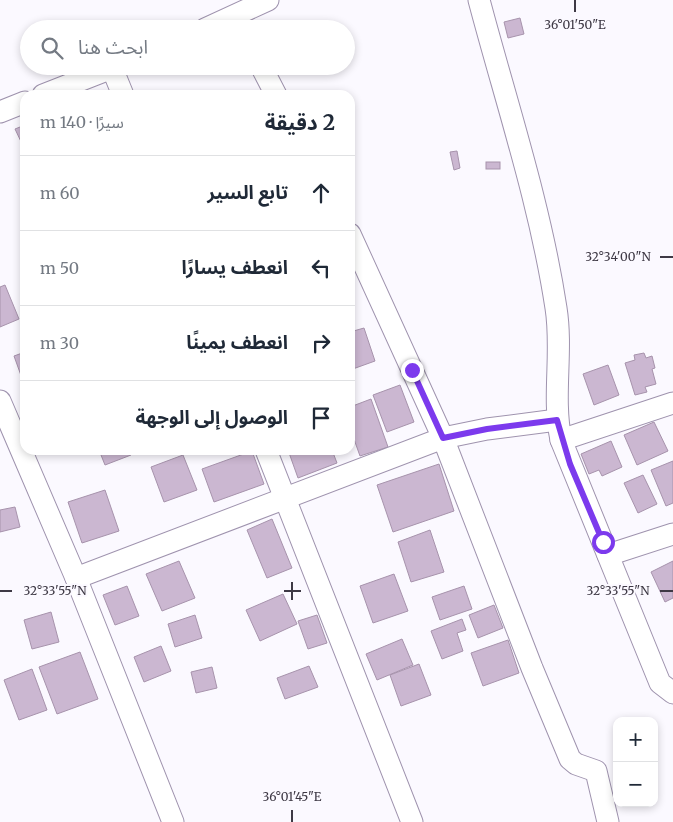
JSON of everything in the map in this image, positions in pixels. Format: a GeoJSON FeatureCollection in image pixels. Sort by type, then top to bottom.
{"type":"FeatureCollection","features":[{"type":"Feature","properties":{"kind":"street"},"geometry":{"type":"LineString","coordinates":[[241,20],[268,0]]}},
{"type":"Feature","properties":{"kind":"street"},"geometry":{"type":"LineString","coordinates":[[478,0],[520,146],[545,247],[556,310],[559,348],[559,430],[660,683],[673,693]]}},
{"type":"Feature","properties":{"kind":"street"},"geometry":{"type":"LineString","coordinates":[[55,90],[94,75]]}},
{"type":"Feature","properties":{"kind":"street"},"geometry":{"type":"LineString","coordinates":[[118,75],[122,90]]}},
{"type":"Feature","properties":{"kind":"street"},"geometry":{"type":"LineString","coordinates":[[266,75],[273,90]]}},
{"type":"Feature","properties":{"kind":"street"},"geometry":{"type":"LineString","coordinates":[[0,112],[20,104]]}},
{"type":"Feature","properties":{"kind":"street"},"geometry":{"type":"LineString","coordinates":[[355,245],[443,438],[570,759],[576,764],[596,771],[608,822]]}},
{"type":"Feature","properties":{"kind":"street"},"geometry":{"type":"LineString","coordinates":[[0,401],[20,448]]}},
{"type":"Feature","properties":{"kind":"street"},"geometry":{"type":"LineString","coordinates":[[76,578],[443,438],[487,429],[559,430],[673,403]]}},
{"type":"Feature","properties":{"kind":"street"},"geometry":{"type":"LineString","coordinates":[[23,455],[76,578],[173,822]]}},
{"type":"Feature","properties":{"kind":"street"},"geometry":{"type":"LineString","coordinates":[[268,455],[412,822]]}},
{"type":"Feature","properties":{"kind":"street"},"geometry":{"type":"LineString","coordinates":[[608,556],[673,534]]}},
{"type":"Feature","properties":{"kind":"building"},"geometry":{"type":"Polygon","coordinates":[[[520,18],[524,34],[508,38],[504,22],[520,18]]]}},
{"type":"Feature","properties":{"kind":"building"},"geometry":{"type":"Polygon","coordinates":[[[20,127],[20,140],[15,129],[20,127]]]}},
{"type":"Feature","properties":{"kind":"building"},"geometry":{"type":"Polygon","coordinates":[[[457,151],[460,168],[454,170],[450,152],[457,151]]]}},
{"type":"Feature","properties":{"kind":"building"},"geometry":{"type":"Polygon","coordinates":[[[486,162],[500,162],[500,169],[486,169],[486,162]]]}},
{"type":"Feature","properties":{"kind":"building"},"geometry":{"type":"Polygon","coordinates":[[[5,285],[19,319],[0,327],[0,287],[5,285]]]}},
{"type":"Feature","properties":{"kind":"building"},"geometry":{"type":"Polygon","coordinates":[[[364,328],[375,361],[355,368],[355,331],[364,328]]]}},
{"type":"Feature","properties":{"kind":"building"},"geometry":{"type":"Polygon","coordinates":[[[644,353],[646,358],[652,356],[655,368],[652,369],[656,384],[645,387],[647,392],[635,395],[625,363],[635,360],[634,355],[644,353]]]}},
{"type":"Feature","properties":{"kind":"building"},"geometry":{"type":"Polygon","coordinates":[[[20,354],[20,373],[14,356],[20,354]]]}},
{"type":"Feature","properties":{"kind":"building"},"geometry":{"type":"Polygon","coordinates":[[[608,365],[619,395],[594,405],[583,374],[608,365]]]}},
{"type":"Feature","properties":{"kind":"building"},"geometry":{"type":"Polygon","coordinates":[[[400,385],[414,422],[387,432],[373,395],[400,385]]]}},
{"type":"Feature","properties":{"kind":"building"},"geometry":{"type":"Polygon","coordinates":[[[371,399],[388,447],[360,456],[355,442],[355,405],[371,399]]]}},
{"type":"Feature","properties":{"kind":"building"},"geometry":{"type":"Polygon","coordinates":[[[654,422],[668,451],[637,465],[624,435],[654,422]]]}},
{"type":"Feature","properties":{"kind":"building"},"geometry":{"type":"Polygon","coordinates":[[[611,441],[622,467],[602,476],[599,470],[589,474],[581,454],[611,441]]]}},
{"type":"Feature","properties":{"kind":"building"},"geometry":{"type":"Polygon","coordinates":[[[101,455],[131,455],[105,465],[101,455]]]}},
{"type":"Feature","properties":{"kind":"building"},"geometry":{"type":"Polygon","coordinates":[[[183,455],[197,490],[164,502],[151,467],[183,455]]]}},
{"type":"Feature","properties":{"kind":"building"},"geometry":{"type":"Polygon","coordinates":[[[241,455],[253,455],[264,484],[214,502],[202,469],[241,455]]]}},
{"type":"Feature","properties":{"kind":"building"},"geometry":{"type":"Polygon","coordinates":[[[290,455],[334,455],[337,463],[298,478],[290,455]]]}},
{"type":"Feature","properties":{"kind":"building"},"geometry":{"type":"Polygon","coordinates":[[[673,461],[673,503],[666,506],[651,470],[673,461]]]}},
{"type":"Feature","properties":{"kind":"building"},"geometry":{"type":"Polygon","coordinates":[[[439,464],[454,511],[393,532],[377,485],[439,464]]]}},
{"type":"Feature","properties":{"kind":"building"},"geometry":{"type":"Polygon","coordinates":[[[643,475],[657,504],[638,513],[624,483],[643,475]]]}},
{"type":"Feature","properties":{"kind":"building"},"geometry":{"type":"Polygon","coordinates":[[[105,490],[119,531],[82,543],[68,502],[105,490]]]}},
{"type":"Feature","properties":{"kind":"building"},"geometry":{"type":"Polygon","coordinates":[[[15,507],[20,527],[0,532],[0,510],[15,507]]]}},
{"type":"Feature","properties":{"kind":"building"},"geometry":{"type":"Polygon","coordinates":[[[272,519],[292,568],[267,578],[247,530],[272,519]]]}},
{"type":"Feature","properties":{"kind":"building"},"geometry":{"type":"Polygon","coordinates":[[[430,530],[444,572],[411,582],[398,542],[430,530]]]}},
{"type":"Feature","properties":{"kind":"building"},"geometry":{"type":"Polygon","coordinates":[[[179,561],[195,598],[162,611],[146,574],[179,561]]]}},
{"type":"Feature","properties":{"kind":"building"},"geometry":{"type":"Polygon","coordinates":[[[673,561],[673,598],[665,602],[651,572],[673,561]]]}},
{"type":"Feature","properties":{"kind":"building"},"geometry":{"type":"Polygon","coordinates":[[[394,574],[408,611],[373,623],[360,586],[394,574]]]}},
{"type":"Feature","properties":{"kind":"building"},"geometry":{"type":"Polygon","coordinates":[[[127,586],[139,616],[115,625],[103,595],[127,586]]]}},
{"type":"Feature","properties":{"kind":"building"},"geometry":{"type":"Polygon","coordinates":[[[464,586],[472,609],[440,620],[432,597],[464,586]]]}},
{"type":"Feature","properties":{"kind":"building"},"geometry":{"type":"Polygon","coordinates":[[[283,594],[297,624],[260,641],[246,610],[283,594]]]}},
{"type":"Feature","properties":{"kind":"building"},"geometry":{"type":"Polygon","coordinates":[[[494,605],[503,628],[478,638],[469,615],[494,605]]]}},
{"type":"Feature","properties":{"kind":"building"},"geometry":{"type":"Polygon","coordinates":[[[51,612],[59,642],[32,649],[24,620],[51,612]]]}},
{"type":"Feature","properties":{"kind":"building"},"geometry":{"type":"Polygon","coordinates":[[[195,615],[202,638],[175,647],[168,624],[195,615]]]}},
{"type":"Feature","properties":{"kind":"building"},"geometry":{"type":"Polygon","coordinates":[[[317,615],[327,643],[308,649],[298,621],[317,615]]]}},
{"type":"Feature","properties":{"kind":"building"},"geometry":{"type":"Polygon","coordinates":[[[462,619],[466,630],[457,633],[463,651],[442,659],[431,631],[462,619]]]}},
{"type":"Feature","properties":{"kind":"building"},"geometry":{"type":"Polygon","coordinates":[[[402,639],[413,665],[377,680],[366,654],[402,639]]]}},
{"type":"Feature","properties":{"kind":"building"},"geometry":{"type":"Polygon","coordinates":[[[508,640],[519,673],[483,686],[471,653],[508,640]]]}},
{"type":"Feature","properties":{"kind":"building"},"geometry":{"type":"Polygon","coordinates":[[[161,646],[171,671],[144,682],[134,657],[161,646]]]}},
{"type":"Feature","properties":{"kind":"building"},"geometry":{"type":"Polygon","coordinates":[[[80,652],[98,699],[57,714],[39,667],[80,652]]]}},
{"type":"Feature","properties":{"kind":"building"},"geometry":{"type":"Polygon","coordinates":[[[419,664],[431,695],[401,706],[390,675],[419,664]]]}},
{"type":"Feature","properties":{"kind":"building"},"geometry":{"type":"Polygon","coordinates":[[[309,666],[318,687],[285,699],[277,678],[309,666]]]}},
{"type":"Feature","properties":{"kind":"building"},"geometry":{"type":"Polygon","coordinates":[[[212,667],[217,688],[196,693],[191,672],[212,667]]]}},
{"type":"Feature","properties":{"kind":"building"},"geometry":{"type":"Polygon","coordinates":[[[32,669],[47,710],[19,720],[4,680],[32,669]]]}},
{"type":"Feature","properties":{"kind":"route"},"geometry":{"type":"LineString","coordinates":[[412,370],[443,438],[467,432],[557,420],[561,440],[570,464],[603,542]]}}]}
